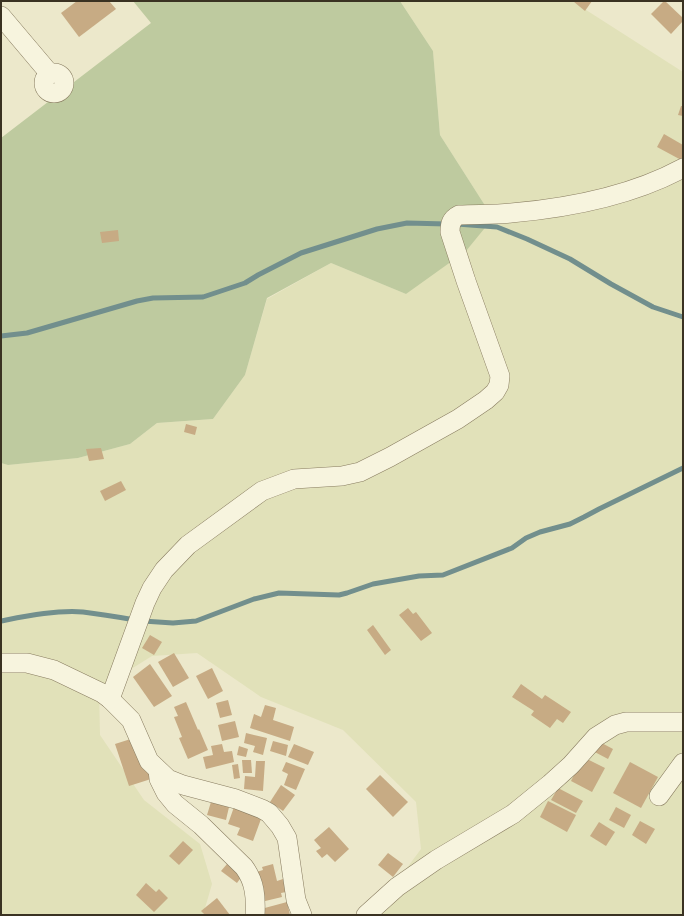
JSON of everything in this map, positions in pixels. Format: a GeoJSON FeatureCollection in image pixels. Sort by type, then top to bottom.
{"type":"FeatureCollection","features":[{"type":"Feature","properties":{"kind":"street"},"geometry":{"type":"LineString","coordinates":[[1,16],[50,74]]}},
{"type":"Feature","properties":{"kind":"street"},"geometry":{"type":"LineString","coordinates":[[110,699],[145,603],[152,588],[164,570],[188,545],[262,490],[294,479],[342,476],[360,472],[458,419],[495,392],[499,385],[500,376],[450,232],[450,225],[455,217],[459,215],[509,213],[556,208],[642,187],[664,179],[683,168]]}},
{"type":"Feature","properties":{"kind":"street"},"geometry":{"type":"LineString","coordinates":[[1,662],[27,663],[54,670],[102,693],[131,720],[149,761],[168,779],[236,799],[262,809],[273,818],[280,826],[289,844],[296,900],[302,915]]}},
{"type":"Feature","properties":{"kind":"street"},"geometry":{"type":"LineString","coordinates":[[366,915],[397,887],[436,860],[514,814],[571,765],[596,737],[615,725],[626,722],[683,722]]}},
{"type":"Feature","properties":{"kind":"street"},"geometry":{"type":"LineString","coordinates":[[659,796],[683,763]]}},
{"type":"Feature","properties":{"kind":"street"},"geometry":{"type":"LineString","coordinates":[[158,770],[159,779],[166,793],[175,804],[201,825],[244,867],[249,874],[254,886],[256,900],[255,915]]}},
{"type":"Feature","properties":{"kind":"green space"},"geometry":{"type":"Polygon","coordinates":[[[133,1],[400,1],[433,51],[440,135],[493,218],[466,251],[406,294],[331,263],[267,298],[245,375],[213,419],[157,423],[130,444],[78,458],[8,465],[1,463],[1,138],[151,23],[133,1]]]}},
{"type":"Feature","properties":{"kind":"green space"},"geometry":{"type":"Polygon","coordinates":[[[400,1],[572,1],[683,72],[683,915],[372,915],[421,849],[416,802],[343,730],[261,697],[197,653],[152,656],[99,689],[100,735],[144,800],[200,844],[212,884],[203,915],[1,915],[1,463],[8,465],[78,458],[130,444],[157,423],[213,419],[245,375],[267,299],[331,263],[406,294],[493,218],[440,135],[433,51],[400,1]]]}},
{"type":"Feature","properties":{"kind":"building"},"geometry":{"type":"Polygon","coordinates":[[[77,1],[109,1],[116,9],[79,37],[61,13],[77,1]]]}},
{"type":"Feature","properties":{"kind":"building"},"geometry":{"type":"Polygon","coordinates":[[[592,1],[585,11],[574,2],[592,1]]]}},
{"type":"Feature","properties":{"kind":"building"},"geometry":{"type":"Polygon","coordinates":[[[664,1],[683,18],[683,21],[671,34],[651,14],[664,1]]]}},
{"type":"Feature","properties":{"kind":"building"},"geometry":{"type":"Polygon","coordinates":[[[681,106],[683,106],[683,116],[678,115],[681,106]]]}},
{"type":"Feature","properties":{"kind":"building"},"geometry":{"type":"Polygon","coordinates":[[[664,134],[683,145],[683,161],[657,147],[664,134]]]}},
{"type":"Feature","properties":{"kind":"building"},"geometry":{"type":"Polygon","coordinates":[[[118,230],[119,241],[102,243],[100,232],[118,230]]]}},
{"type":"Feature","properties":{"kind":"building"},"geometry":{"type":"Polygon","coordinates":[[[186,424],[197,427],[195,435],[184,432],[186,424]]]}},
{"type":"Feature","properties":{"kind":"building"},"geometry":{"type":"Polygon","coordinates":[[[101,448],[104,459],[89,461],[86,449],[101,448]]]}},
{"type":"Feature","properties":{"kind":"building"},"geometry":{"type":"Polygon","coordinates":[[[121,481],[126,490],[105,501],[100,491],[121,481]]]}},
{"type":"Feature","properties":{"kind":"building"},"geometry":{"type":"Polygon","coordinates":[[[408,608],[413,614],[416,612],[432,633],[421,641],[399,615],[408,608]]]}},
{"type":"Feature","properties":{"kind":"building"},"geometry":{"type":"Polygon","coordinates":[[[373,625],[391,650],[385,655],[367,630],[373,625]]]}},
{"type":"Feature","properties":{"kind":"building"},"geometry":{"type":"Polygon","coordinates":[[[150,635],[162,642],[154,655],[142,648],[150,635]]]}},
{"type":"Feature","properties":{"kind":"building"},"geometry":{"type":"Polygon","coordinates":[[[174,653],[189,678],[173,687],[158,662],[174,653]]]}},
{"type":"Feature","properties":{"kind":"building"},"geometry":{"type":"Polygon","coordinates":[[[150,664],[172,696],[154,707],[133,677],[150,664]]]}},
{"type":"Feature","properties":{"kind":"building"},"geometry":{"type":"Polygon","coordinates":[[[212,668],[223,691],[208,699],[196,676],[212,668]]]}},
{"type":"Feature","properties":{"kind":"building"},"geometry":{"type":"Polygon","coordinates":[[[521,684],[542,699],[545,695],[571,712],[563,723],[557,719],[550,728],[531,715],[534,711],[512,697],[521,684]]]}},
{"type":"Feature","properties":{"kind":"building"},"geometry":{"type":"Polygon","coordinates":[[[228,700],[232,715],[220,718],[216,703],[228,700]]]}},
{"type":"Feature","properties":{"kind":"building"},"geometry":{"type":"Polygon","coordinates":[[[186,702],[208,750],[188,759],[179,738],[182,737],[174,717],[178,716],[174,707],[186,702]]]}},
{"type":"Feature","properties":{"kind":"building"},"geometry":{"type":"Polygon","coordinates":[[[265,705],[276,708],[273,720],[294,727],[290,741],[250,728],[254,714],[261,717],[265,705]]]}},
{"type":"Feature","properties":{"kind":"building"},"geometry":{"type":"Polygon","coordinates":[[[235,721],[239,737],[222,741],[218,725],[235,721]]]}},
{"type":"Feature","properties":{"kind":"building"},"geometry":{"type":"Polygon","coordinates":[[[246,733],[267,738],[263,755],[253,752],[255,746],[244,743],[246,733]]]}},
{"type":"Feature","properties":{"kind":"building"},"geometry":{"type":"Polygon","coordinates":[[[137,737],[151,779],[129,786],[115,744],[137,737]]]}},
{"type":"Feature","properties":{"kind":"building"},"geometry":{"type":"Polygon","coordinates":[[[596,740],[613,749],[608,759],[591,750],[596,740]]]}},
{"type":"Feature","properties":{"kind":"building"},"geometry":{"type":"Polygon","coordinates":[[[273,741],[288,745],[286,756],[270,751],[273,741]]]}},
{"type":"Feature","properties":{"kind":"building"},"geometry":{"type":"Polygon","coordinates":[[[222,744],[224,752],[232,751],[234,762],[206,769],[203,757],[213,755],[211,746],[222,744]]]}},
{"type":"Feature","properties":{"kind":"building"},"geometry":{"type":"Polygon","coordinates":[[[294,744],[314,752],[308,765],[288,757],[294,744]]]}},
{"type":"Feature","properties":{"kind":"building"},"geometry":{"type":"Polygon","coordinates":[[[239,746],[248,749],[246,757],[237,755],[239,746]]]}},
{"type":"Feature","properties":{"kind":"building"},"geometry":{"type":"Polygon","coordinates":[[[583,757],[605,768],[592,792],[571,781],[583,757]]]}},
{"type":"Feature","properties":{"kind":"building"},"geometry":{"type":"Polygon","coordinates":[[[242,760],[251,760],[252,773],[243,773],[242,760]]]}},
{"type":"Feature","properties":{"kind":"building"},"geometry":{"type":"Polygon","coordinates":[[[256,761],[265,761],[263,791],[244,789],[245,776],[255,777],[256,761]]]}},
{"type":"Feature","properties":{"kind":"building"},"geometry":{"type":"Polygon","coordinates":[[[286,762],[305,769],[296,790],[284,785],[288,774],[282,771],[286,762]]]}},
{"type":"Feature","properties":{"kind":"building"},"geometry":{"type":"Polygon","coordinates":[[[630,762],[658,777],[641,808],[613,793],[630,762]]]}},
{"type":"Feature","properties":{"kind":"building"},"geometry":{"type":"Polygon","coordinates":[[[238,764],[240,778],[234,779],[232,765],[238,764]]]}},
{"type":"Feature","properties":{"kind":"building"},"geometry":{"type":"Polygon","coordinates":[[[380,775],[408,802],[393,817],[366,789],[380,775]]]}},
{"type":"Feature","properties":{"kind":"building"},"geometry":{"type":"Polygon","coordinates":[[[281,785],[295,795],[283,811],[270,802],[281,785]]]}},
{"type":"Feature","properties":{"kind":"building"},"geometry":{"type":"Polygon","coordinates":[[[558,788],[583,801],[576,813],[551,800],[558,788]]]}},
{"type":"Feature","properties":{"kind":"building"},"geometry":{"type":"Polygon","coordinates":[[[548,801],[576,815],[567,832],[540,817],[548,801]]]}},
{"type":"Feature","properties":{"kind":"building"},"geometry":{"type":"Polygon","coordinates":[[[211,802],[229,807],[226,820],[207,815],[211,802]]]}},
{"type":"Feature","properties":{"kind":"building"},"geometry":{"type":"Polygon","coordinates":[[[234,807],[261,819],[253,841],[237,835],[240,828],[228,824],[234,807]]]}},
{"type":"Feature","properties":{"kind":"building"},"geometry":{"type":"Polygon","coordinates":[[[616,807],[631,815],[624,828],[609,820],[616,807]]]}},
{"type":"Feature","properties":{"kind":"building"},"geometry":{"type":"Polygon","coordinates":[[[640,821],[655,829],[646,844],[632,835],[640,821]]]}},
{"type":"Feature","properties":{"kind":"building"},"geometry":{"type":"Polygon","coordinates":[[[599,822],[615,832],[606,846],[590,836],[599,822]]]}},
{"type":"Feature","properties":{"kind":"building"},"geometry":{"type":"Polygon","coordinates":[[[329,827],[349,849],[335,862],[327,854],[322,858],[316,851],[321,848],[314,840],[329,827]]]}},
{"type":"Feature","properties":{"kind":"building"},"geometry":{"type":"Polygon","coordinates":[[[183,841],[193,850],[179,865],[169,856],[183,841]]]}},
{"type":"Feature","properties":{"kind":"building"},"geometry":{"type":"Polygon","coordinates":[[[388,853],[403,864],[393,877],[378,865],[388,853]]]}},
{"type":"Feature","properties":{"kind":"building"},"geometry":{"type":"Polygon","coordinates":[[[227,864],[242,876],[237,883],[221,871],[227,864]]]}},
{"type":"Feature","properties":{"kind":"building"},"geometry":{"type":"Polygon","coordinates":[[[273,864],[277,881],[283,879],[286,892],[281,893],[282,897],[261,902],[253,873],[263,870],[262,867],[273,864]]]}},
{"type":"Feature","properties":{"kind":"building"},"geometry":{"type":"Polygon","coordinates":[[[146,883],[156,892],[159,889],[168,898],[154,912],[136,895],[146,883]]]}},
{"type":"Feature","properties":{"kind":"building"},"geometry":{"type":"Polygon","coordinates":[[[217,898],[230,915],[205,915],[201,911],[217,898]]]}},
{"type":"Feature","properties":{"kind":"building"},"geometry":{"type":"Polygon","coordinates":[[[287,902],[290,915],[263,915],[261,909],[287,902]]]}},
{"type":"Feature","properties":{"kind":"waterway"},"geometry":{"type":"LineString","coordinates":[[1,336],[27,333],[137,301],[153,298],[203,297],[245,283],[301,253],[377,229],[407,223],[447,224]]}},
{"type":"Feature","properties":{"kind":"waterway"},"geometry":{"type":"LineString","coordinates":[[457,224],[497,227],[527,239],[570,259],[653,307],[683,317]]}},
{"type":"Feature","properties":{"kind":"waterway"},"geometry":{"type":"LineString","coordinates":[[143,621],[173,623],[196,621],[254,599],[279,593],[339,595],[373,584],[419,576],[443,575],[512,548],[526,538],[540,532],[570,524],[683,468]]}},
{"type":"Feature","properties":{"kind":"waterway"},"geometry":{"type":"LineString","coordinates":[[1,621],[62,612],[83,612],[135,620]]}}]}
